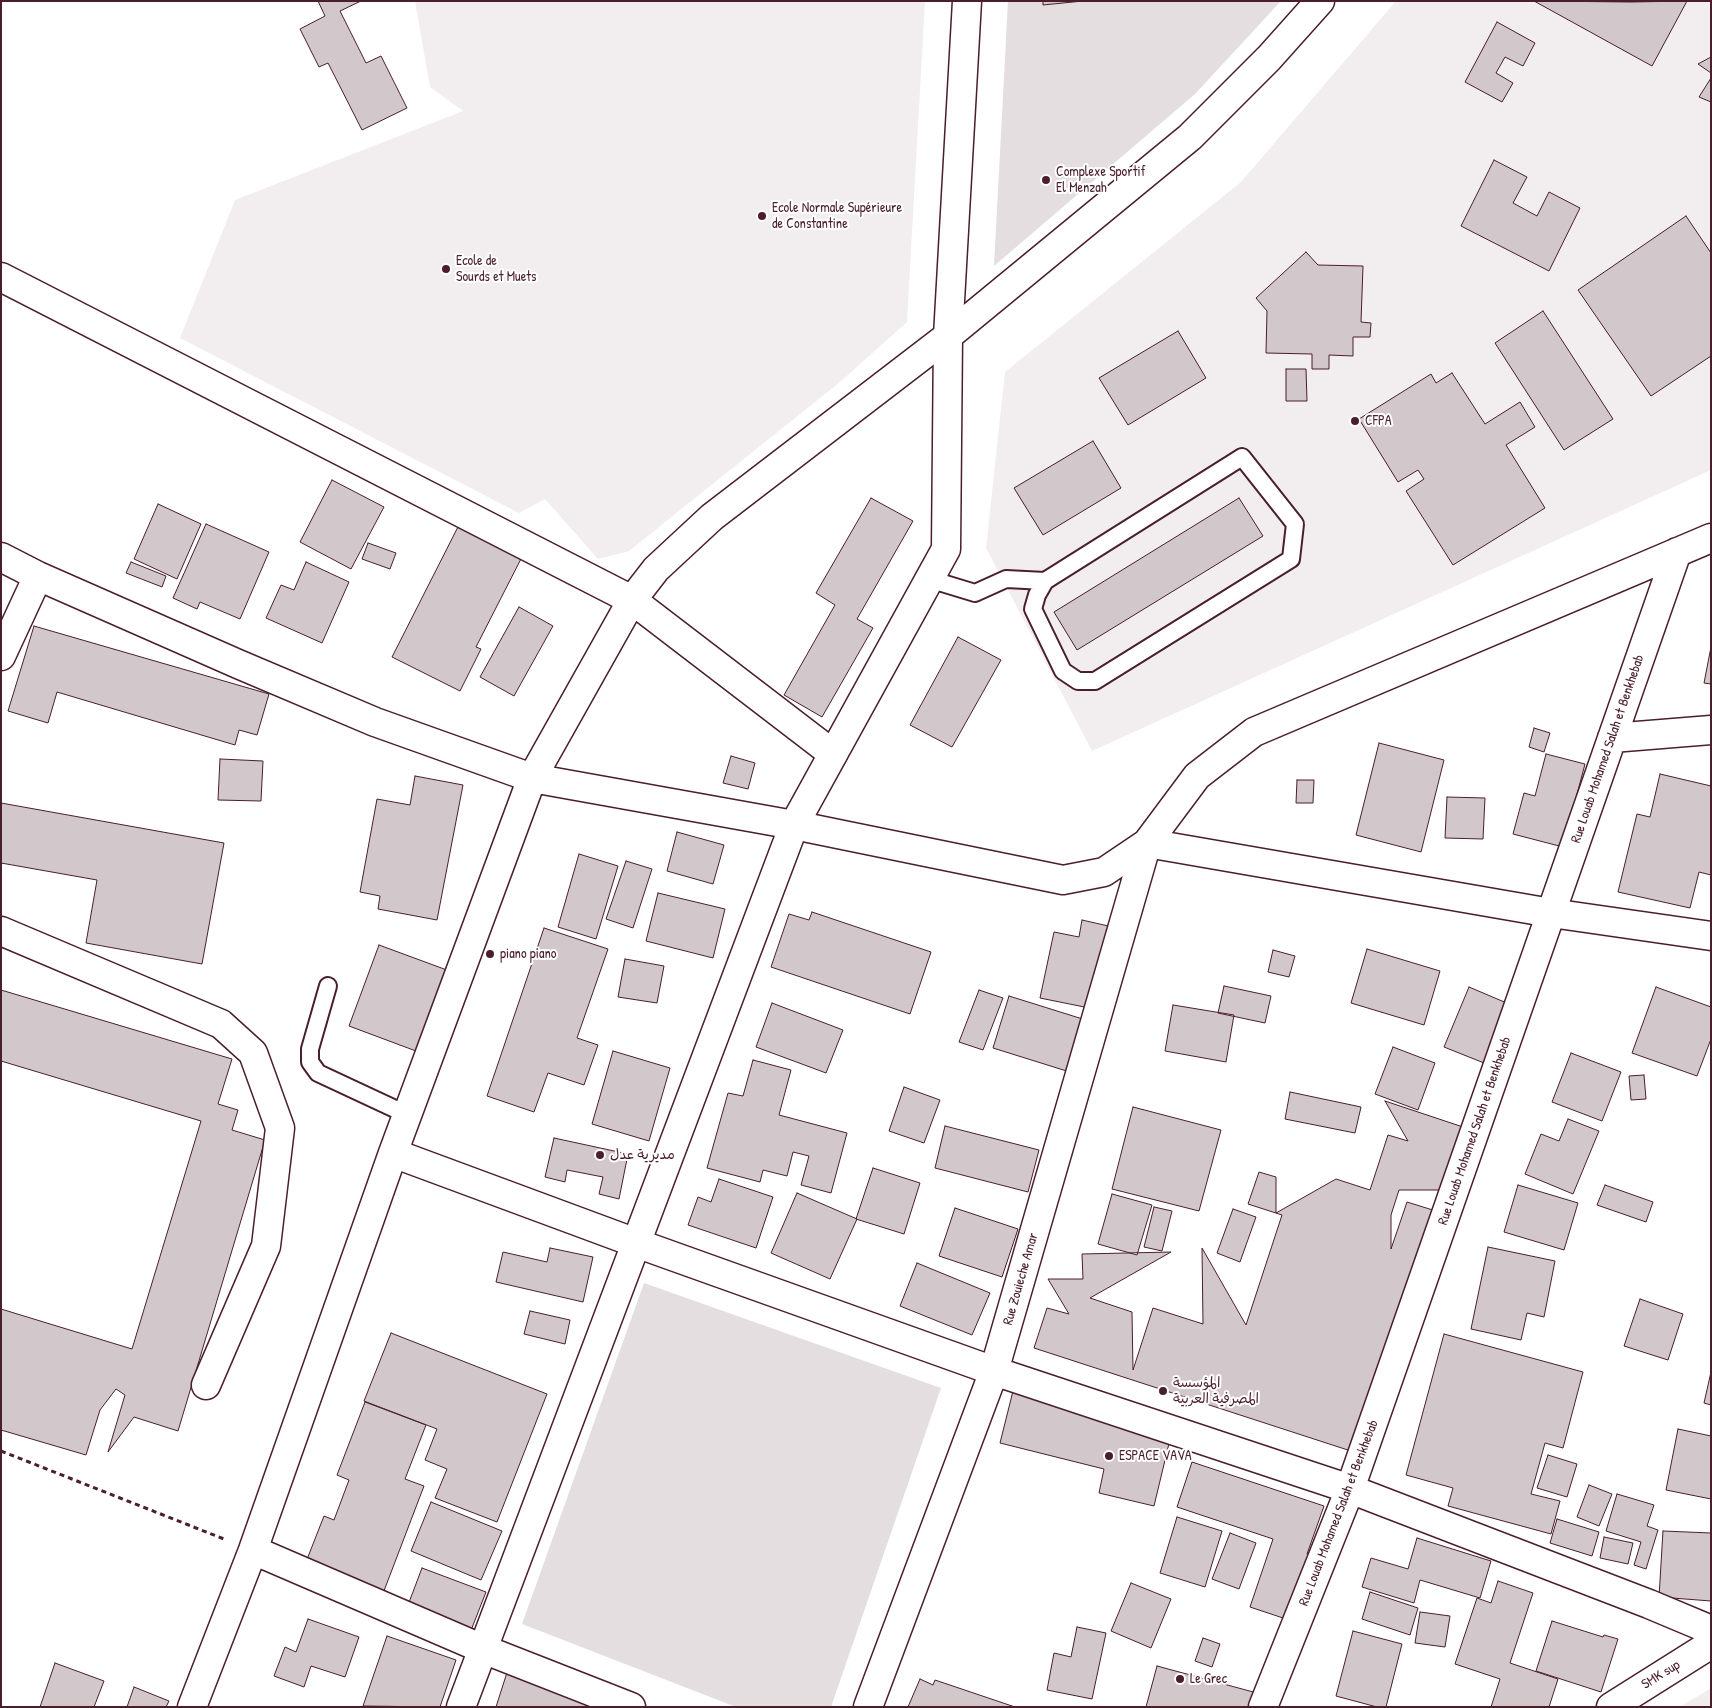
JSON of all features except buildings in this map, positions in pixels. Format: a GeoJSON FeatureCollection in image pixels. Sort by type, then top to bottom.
{"type":"FeatureCollection","features":[{"type":"Feature","properties":{"kind":"street"},"geometry":{"type":"LineString","coordinates":[[460,1707],[794,825],[946,549],[948,336],[967,1]]}},
{"type":"Feature","properties":{"kind":"street"},"geometry":{"type":"LineString","coordinates":[[192,1707],[253,1550],[393,1153],[532,778],[632,600],[656,569],[712,516],[948,336],[1190,137],[1269,58],[1320,1]]}},
{"type":"Feature","properties":{"kind":"street"},"geometry":{"type":"LineString","coordinates":[[1,277],[632,600],[833,754]]}},
{"type":"Feature","properties":{"kind":"street"},"geometry":{"type":"LineString","coordinates":[[1,557],[38,576],[375,722],[532,778],[794,825],[1063,880],[1104,872],[1147,843],[1196,776],[1254,732],[1711,538]]}},
{"type":"Feature","properties":{"kind":"street","name":"Rue Louab Mohamed Salah et Benkhebab"},"geometry":{"type":"LineString","coordinates":[[1263,1707],[1350,1489],[1677,552]]}},
{"type":"Feature","properties":{"kind":"street"},"geometry":{"type":"LineString","coordinates":[[1,656],[38,576]]}},
{"type":"Feature","properties":{"kind":"street"},"geometry":{"type":"LineString","coordinates":[[1612,738],[1711,730]]}},
{"type":"Feature","properties":{"kind":"street"},"geometry":{"type":"LineString","coordinates":[[1147,843],[1551,913],[1711,936]]}},
{"type":"Feature","properties":{"kind":"street","name":"Rue Zouieche Amar"},"geometry":{"type":"LineString","coordinates":[[868,1707],[994,1371],[1147,843]]}},
{"type":"Feature","properties":{"kind":"street"},"geometry":{"type":"LineString","coordinates":[[1,931],[221,1024],[253,1053],[280,1128],[266,1246],[206,1385]]}},
{"type":"Feature","properties":{"kind":"street"},"geometry":{"type":"LineString","coordinates":[[393,1153],[636,1243],[994,1371],[1350,1489],[1649,1604],[1711,1630]]}},
{"type":"Feature","properties":{"kind":"street"},"geometry":{"type":"LineString","coordinates":[[253,1550],[483,1649],[631,1707]]}},
{"type":"Feature","properties":{"kind":"street","name":"SMK sup"},"geometry":{"type":"LineString","coordinates":[[1611,1707],[1711,1644]]}},
{"type":"Feature","properties":{"kind":"lane"},"geometry":{"type":"LineString","coordinates":[[929,578],[975,593],[1006,578],[1045,581],[1242,457],[1294,524],[1291,559],[1095,681],[1078,681],[1063,672],[1033,609],[1037,595],[1045,581]]}},
{"type":"Feature","properties":{"kind":"lane"},"geometry":{"type":"LineString","coordinates":[[328,986],[310,1049],[310,1062],[318,1073],[408,1115]]}},
{"type":"Feature","properties":{"kind":"path"},"geometry":{"type":"LineString","coordinates":[[1,1451],[253,1550]]}},
{"type":"Feature","properties":{"kind":"shaded area"},"geometry":{"type":"Polygon","coordinates":[[[415,1],[925,1],[907,322],[840,382],[629,551],[598,559],[545,499],[519,513],[180,338],[235,200],[463,111],[430,87],[415,1]]]}},
{"type":"Feature","properties":{"kind":"shaded area","name":"Complexe Sportif El Menzah"},"geometry":{"type":"Polygon","coordinates":[[[1008,1],[1281,1],[1195,94],[994,266],[1008,1]]]}},
{"type":"Feature","properties":{"kind":"shaded area","name":"CFPA"},"geometry":{"type":"Polygon","coordinates":[[[1396,1],[1711,1],[1711,470],[1092,751],[986,548],[1005,372],[1241,182],[1396,1]]]}},
{"type":"Feature","properties":{"kind":"shaded area"},"geometry":{"type":"Polygon","coordinates":[[[644,1283],[941,1388],[831,1707],[736,1707],[522,1624],[644,1283]]]}},
{"type":"Feature","properties":{"kind":"shaded area"},"geometry":{"type":"Polygon","coordinates":[[[1711,1688],[1711,1707],[1680,1707],[1711,1688]]]}},
{"type":"Feature","properties":{"kind":"place","name":"Complexe Sportif El Menzah"},"geometry":{"type":"Point","coordinates":[1046,180]}},
{"type":"Feature","properties":{"kind":"place","name":"Ecole Normale Supérieure de Constantine"},"geometry":{"type":"Point","coordinates":[762,216]}},
{"type":"Feature","properties":{"kind":"place","name":"Ecole de Sourds et Muets"},"geometry":{"type":"Point","coordinates":[446,269]}},
{"type":"Feature","properties":{"kind":"place","name":"CFPA"},"geometry":{"type":"Point","coordinates":[1355,421]}},
{"type":"Feature","properties":{"kind":"place","name":"piano piano"},"geometry":{"type":"Point","coordinates":[490,954]}},
{"type":"Feature","properties":{"kind":"place","name":"مديرية عدل"},"geometry":{"type":"Point","coordinates":[600,1155]}},
{"type":"Feature","properties":{"kind":"place","name":"المؤسسة المصرفية العربية"},"geometry":{"type":"Point","coordinates":[1163,1391]}},
{"type":"Feature","properties":{"kind":"place","name":"ESPACE VAVA"},"geometry":{"type":"Point","coordinates":[1109,1456]}},
{"type":"Feature","properties":{"kind":"place","name":"Le Grec"},"geometry":{"type":"Point","coordinates":[1180,1679]}}]}
